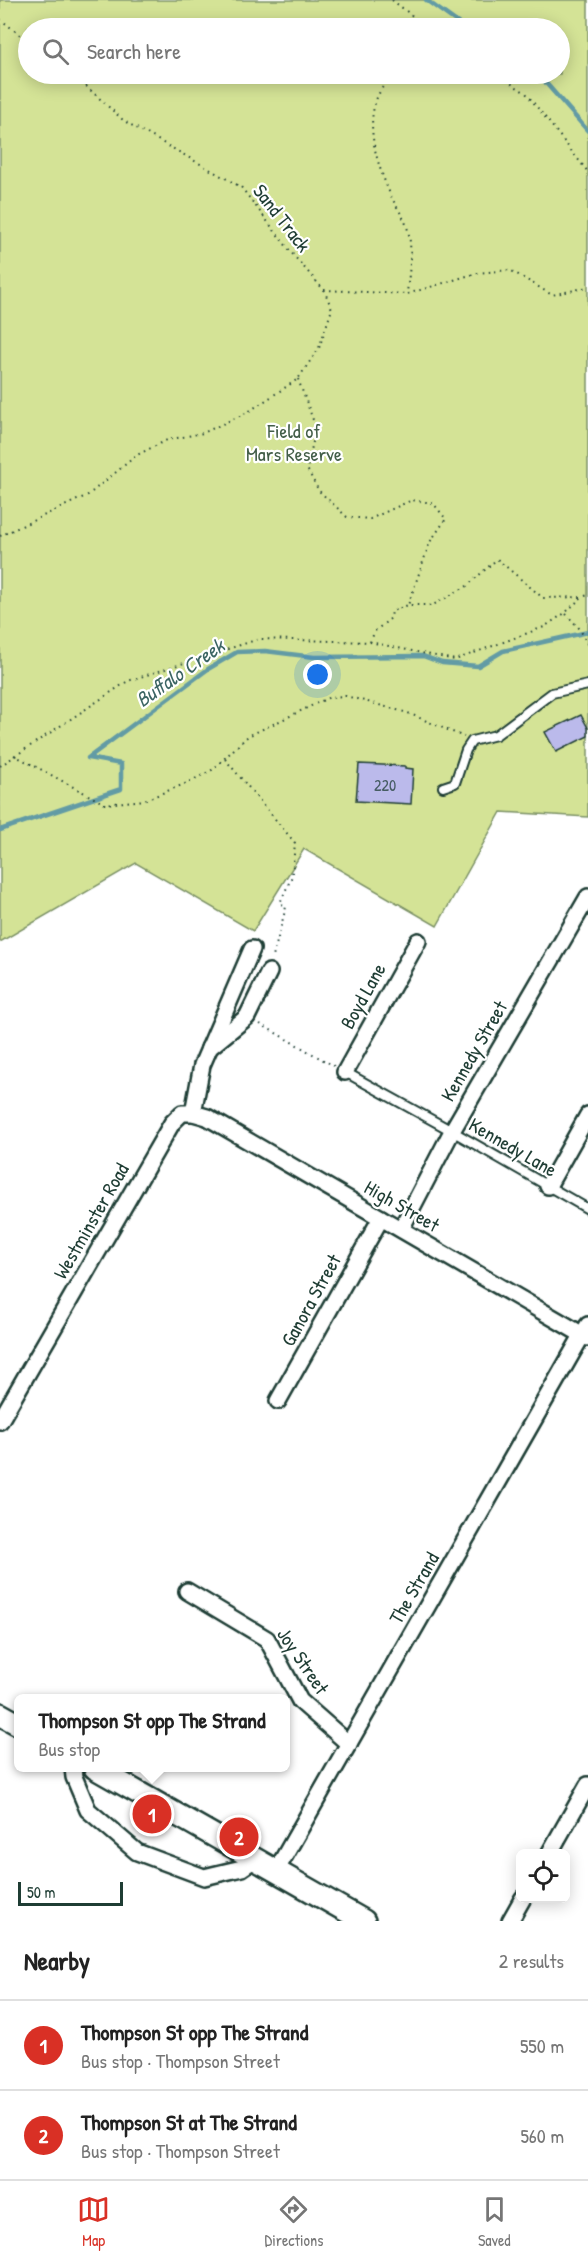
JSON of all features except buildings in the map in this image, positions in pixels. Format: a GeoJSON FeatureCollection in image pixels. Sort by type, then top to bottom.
{"type":"FeatureCollection","features":[{"type":"Feature","properties":{"kind":"street","name":"Kennedy Street"},"geometry":{"type":"LineString","coordinates":[[401,1229],[452,1131],[588,897]]}},
{"type":"Feature","properties":{"kind":"street","name":"Boyd Lane"},"geometry":{"type":"LineString","coordinates":[[345,1072],[418,941]]}},
{"type":"Feature","properties":{"kind":"street"},"geometry":{"type":"LineString","coordinates":[[194,1113],[202,1065],[252,949]]}},
{"type":"Feature","properties":{"kind":"street"},"geometry":{"type":"LineString","coordinates":[[209,1048],[247,1017],[269,972]]}},
{"type":"Feature","properties":{"kind":"street","name":"Westminster Road"},"geometry":{"type":"LineString","coordinates":[[0,1421],[172,1123],[182,1113],[194,1113]]}},
{"type":"Feature","properties":{"kind":"street","name":"High Street"},"geometry":{"type":"LineString","coordinates":[[194,1113],[207,1117],[586,1333]]}},
{"type":"Feature","properties":{"kind":"street"},"geometry":{"type":"LineString","coordinates":[[548,1186],[588,1115]]}},
{"type":"Feature","properties":{"kind":"street","name":"Ganora Street"},"geometry":{"type":"LineString","coordinates":[[278,1401],[381,1218]]}},
{"type":"Feature","properties":{"kind":"street","name":"The Strand"},"geometry":{"type":"LineString","coordinates":[[276,1871],[586,1333]]}},
{"type":"Feature","properties":{"kind":"street","name":"Joy Street"},"geometry":{"type":"LineString","coordinates":[[187,1591],[267,1639],[300,1701],[349,1744]]}},
{"type":"Feature","properties":{"kind":"street"},"geometry":{"type":"LineString","coordinates":[[0,1714],[14,1722]]}},
{"type":"Feature","properties":{"kind":"street"},"geometry":{"type":"LineString","coordinates":[[74,1772],[88,1810],[137,1852],[204,1877],[242,1868],[255,1859]]}},
{"type":"Feature","properties":{"kind":"street"},"geometry":{"type":"LineString","coordinates":[[104,1772],[364,1921]]}},
{"type":"Feature","properties":{"kind":"street"},"geometry":{"type":"LineString","coordinates":[[552,1849],[588,1785]]}},
{"type":"Feature","properties":{"kind":"street"},"geometry":{"type":"LineString","coordinates":[[510,1921],[521,1903]]}},
{"type":"Feature","properties":{"kind":"lane"},"geometry":{"type":"LineString","coordinates":[[443,787],[455,783],[466,750],[472,741],[496,735],[552,693],[588,685]]}},
{"type":"Feature","properties":{"kind":"lane"},"geometry":{"type":"LineString","coordinates":[[345,1072],[452,1131]]}},
{"type":"Feature","properties":{"kind":"lane","name":"Kennedy Lane"},"geometry":{"type":"LineString","coordinates":[[452,1131],[588,1209]]}},
{"type":"Feature","properties":{"kind":"path"},"geometry":{"type":"LineString","coordinates":[[392,0],[415,18]]}},
{"type":"Feature","properties":{"kind":"path"},"geometry":{"type":"LineString","coordinates":[[0,19],[18,33]]}},
{"type":"Feature","properties":{"kind":"path","name":"Sand Track"},"geometry":{"type":"LineString","coordinates":[[84,84],[124,121],[241,187],[294,256],[324,290]]}},
{"type":"Feature","properties":{"kind":"path"},"geometry":{"type":"LineString","coordinates":[[384,84],[374,102],[372,131],[376,158],[391,195],[407,225],[410,254],[407,294]]}},
{"type":"Feature","properties":{"kind":"path"},"geometry":{"type":"LineString","coordinates":[[512,84],[526,93],[588,172]]}},
{"type":"Feature","properties":{"kind":"path"},"geometry":{"type":"LineString","coordinates":[[0,536],[88,495],[137,455],[167,440],[203,433],[248,412],[298,379],[319,348],[332,309],[324,290],[407,294],[477,273],[510,270],[552,295],[588,287]]}},
{"type":"Feature","properties":{"kind":"path"},"geometry":{"type":"LineString","coordinates":[[298,379],[316,428],[307,469],[319,491],[346,516],[370,519],[412,500],[433,503],[446,519],[430,542],[408,605]]}},
{"type":"Feature","properties":{"kind":"path"},"geometry":{"type":"LineString","coordinates":[[370,642],[375,631],[391,618],[392,611],[408,605],[433,605],[467,586],[497,559],[543,598],[588,595]]}},
{"type":"Feature","properties":{"kind":"path"},"geometry":{"type":"LineString","coordinates":[[0,766],[128,681],[259,639],[370,642],[455,660],[544,627],[565,614],[582,597]]}},
{"type":"Feature","properties":{"kind":"path"},"geometry":{"type":"LineString","coordinates":[[565,614],[580,629],[588,646]]}},
{"type":"Feature","properties":{"kind":"path"},"geometry":{"type":"LineString","coordinates":[[14,755],[105,804],[145,800],[187,783],[212,770],[248,736],[330,697],[346,696],[408,713],[472,741]]}},
{"type":"Feature","properties":{"kind":"path"},"geometry":{"type":"LineString","coordinates":[[225,759],[295,843],[292,876],[280,903],[286,907],[269,972]]}},
{"type":"Feature","properties":{"kind":"path"},"geometry":{"type":"LineString","coordinates":[[247,1017],[345,1072]]}},
{"type":"Feature","properties":{"kind":"green space","name":"Field of Mars Reserve"},"geometry":{"type":"Polygon","coordinates":[[[0,0],[588,0],[588,817],[501,812],[437,926],[304,849],[253,931],[136,863],[0,942],[0,0]]]}},
{"type":"Feature","properties":{"kind":"waterway"},"geometry":{"type":"LineString","coordinates":[[426,0],[451,18]]}},
{"type":"Feature","properties":{"kind":"waterway"},"geometry":{"type":"LineString","coordinates":[[547,84],[588,131]]}},
{"type":"Feature","properties":{"kind":"waterway","name":"Buffalo Creek"},"geometry":{"type":"LineString","coordinates":[[0,830],[121,789],[121,764],[88,758],[208,669],[237,652],[265,651],[314,657],[423,656],[442,663],[478,666],[503,651],[588,632]]}},
{"type":"Feature","properties":{"kind":"place","name":"Thompson St opp The Strand"},"geometry":{"type":"Point","coordinates":[152,1814]}},
{"type":"Feature","properties":{"kind":"place","name":"Thompson St at The Strand"},"geometry":{"type":"Point","coordinates":[239,1837]}}]}
